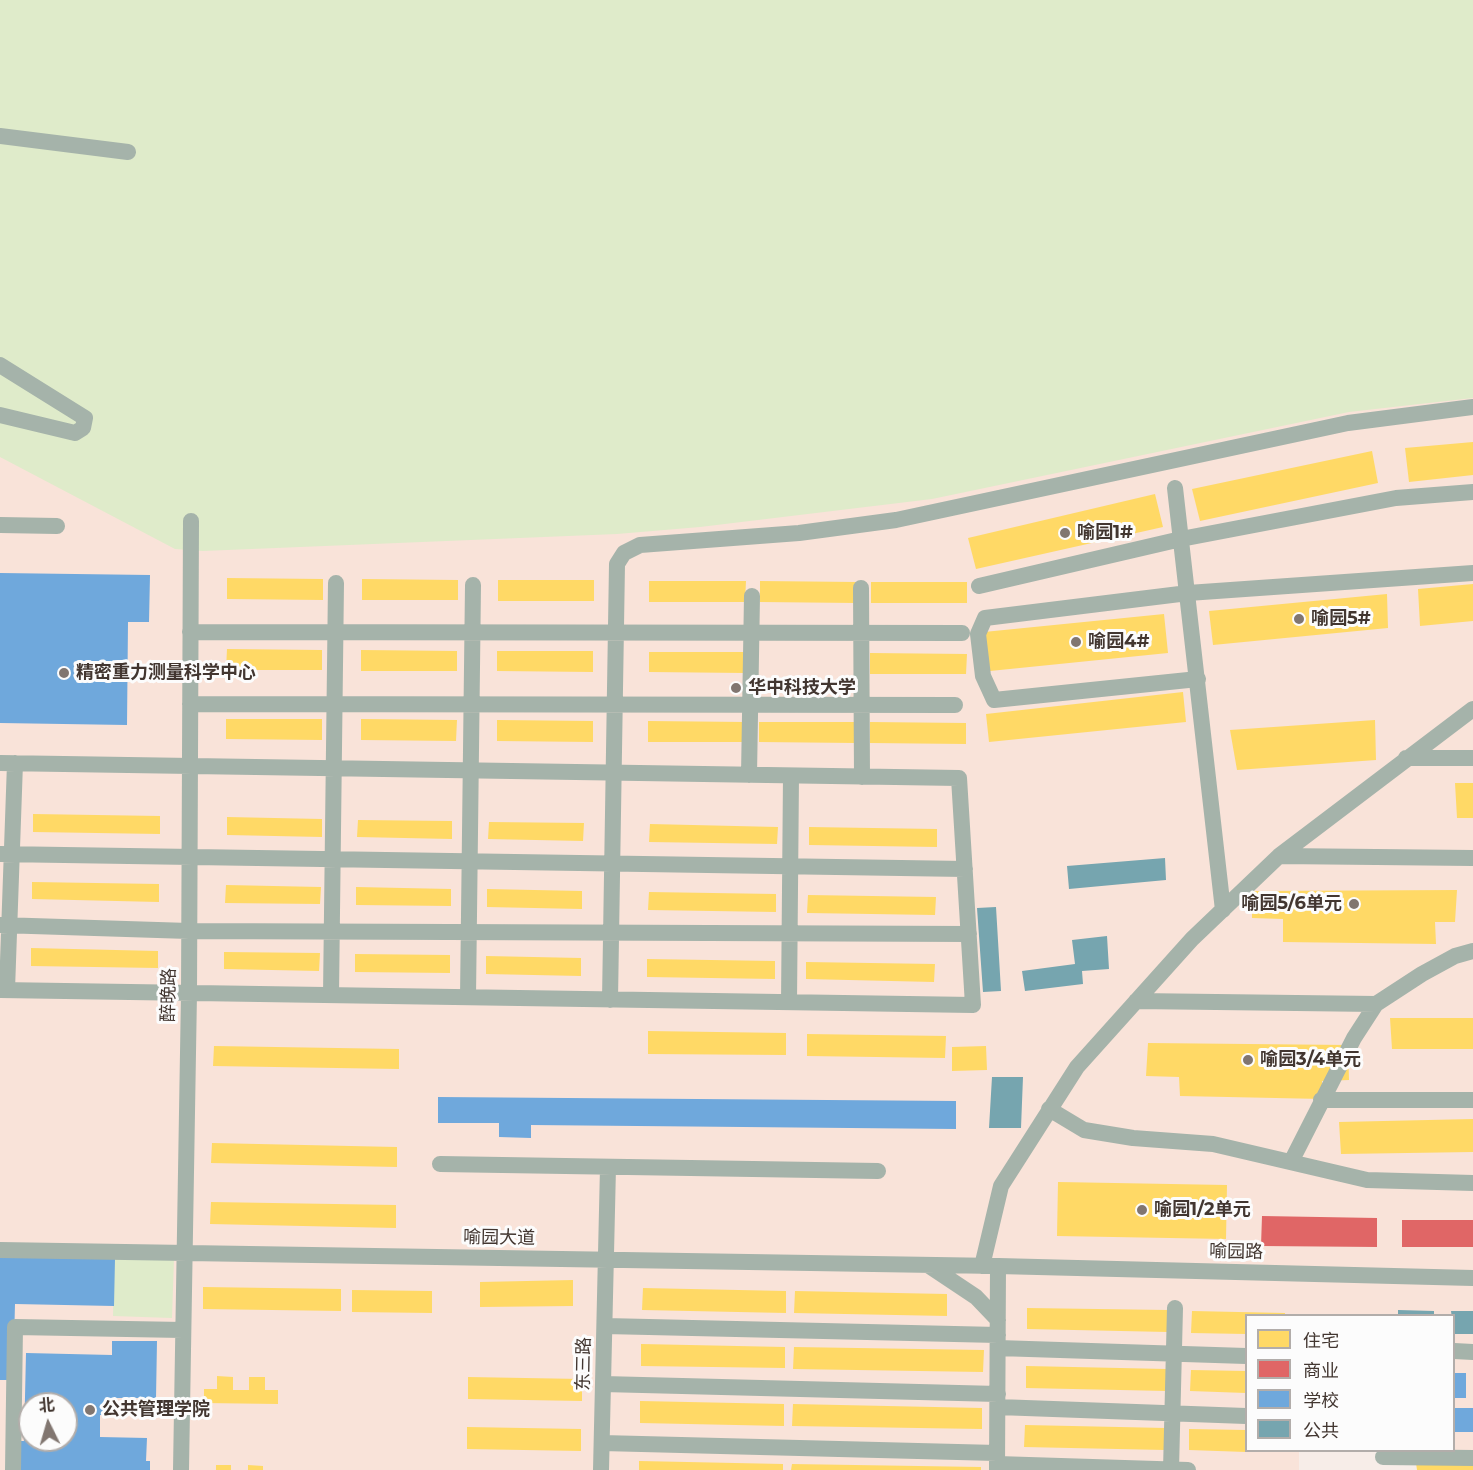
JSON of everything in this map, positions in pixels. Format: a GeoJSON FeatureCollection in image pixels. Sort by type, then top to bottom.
{"type":"FeatureCollection","features":[{"type":"Feature","properties":{"kind":"street"},"geometry":{"type":"LineString","coordinates":[[0,136],[128,152]]}},
{"type":"Feature","properties":{"kind":"street"},"geometry":{"type":"LineString","coordinates":[[0,365],[85,417],[83,428],[75,434],[0,415]]}},
{"type":"Feature","properties":{"kind":"street"},"geometry":{"type":"LineString","coordinates":[[610,1000],[616,564],[624,552],[640,545],[799,533],[896,520],[1348,423],[1473,407]]}},
{"type":"Feature","properties":{"kind":"street"},"geometry":{"type":"LineString","coordinates":[[1175,488],[1223,910]]}},
{"type":"Feature","properties":{"kind":"street"},"geometry":{"type":"LineString","coordinates":[[979,586],[1181,539],[1396,498],[1473,492]]}},
{"type":"Feature","properties":{"kind":"street","name":"醉晚路"},"geometry":{"type":"LineString","coordinates":[[181,1470],[189,993],[191,521]]}},
{"type":"Feature","properties":{"kind":"street"},"geometry":{"type":"LineString","coordinates":[[0,525],[57,526]]}},
{"type":"Feature","properties":{"kind":"street"},"geometry":{"type":"LineString","coordinates":[[1198,679],[994,700],[983,676],[978,634],[985,618],[1188,593],[1473,573]]}},
{"type":"Feature","properties":{"kind":"street"},"geometry":{"type":"LineString","coordinates":[[331,995],[336,583]]}},
{"type":"Feature","properties":{"kind":"street"},"geometry":{"type":"LineString","coordinates":[[468,997],[473,585]]}},
{"type":"Feature","properties":{"kind":"street"},"geometry":{"type":"LineString","coordinates":[[861,588],[862,777]]}},
{"type":"Feature","properties":{"kind":"street"},"geometry":{"type":"LineString","coordinates":[[749,775],[752,596]]}},
{"type":"Feature","properties":{"kind":"street"},"geometry":{"type":"LineString","coordinates":[[190,632],[962,633]]}},
{"type":"Feature","properties":{"kind":"street"},"geometry":{"type":"LineString","coordinates":[[190,704],[955,705]]}},
{"type":"Feature","properties":{"kind":"street"},"geometry":{"type":"LineString","coordinates":[[997,1463],[998,1334],[990,1266],[1001,1186],[1049,1109],[1077,1067],[1136,1001],[1223,910],[1279,856],[1473,709]]}},
{"type":"Feature","properties":{"kind":"street"},"geometry":{"type":"LineString","coordinates":[[1406,758],[1473,758]]}},
{"type":"Feature","properties":{"kind":"street"},"geometry":{"type":"LineString","coordinates":[[7,763],[190,766],[959,778],[974,1005],[4,990],[7,763]]}},
{"type":"Feature","properties":{"kind":"street"},"geometry":{"type":"LineString","coordinates":[[789,1002],[791,776]]}},
{"type":"Feature","properties":{"kind":"street"},"geometry":{"type":"LineString","coordinates":[[6,854],[965,869]]}},
{"type":"Feature","properties":{"kind":"street"},"geometry":{"type":"LineString","coordinates":[[1279,856],[1473,858]]}},
{"type":"Feature","properties":{"kind":"street"},"geometry":{"type":"LineString","coordinates":[[5,925],[189,931],[969,934]]}},
{"type":"Feature","properties":{"kind":"street"},"geometry":{"type":"LineString","coordinates":[[1291,1162],[1321,1100],[1376,1004],[1422,974],[1455,956],[1473,951]]}},
{"type":"Feature","properties":{"kind":"street"},"geometry":{"type":"LineString","coordinates":[[1136,1001],[1376,1004]]}},
{"type":"Feature","properties":{"kind":"street"},"geometry":{"type":"LineString","coordinates":[[1321,1100],[1473,1100]]}},
{"type":"Feature","properties":{"kind":"street"},"geometry":{"type":"LineString","coordinates":[[1049,1109],[1084,1130],[1133,1138],[1214,1144],[1367,1180],[1473,1183]]}},
{"type":"Feature","properties":{"kind":"street"},"geometry":{"type":"LineString","coordinates":[[440,1164],[878,1172]]}},
{"type":"Feature","properties":{"kind":"street","name":"东三路"},"geometry":{"type":"LineString","coordinates":[[602,1470],[608,1167]]}},
{"type":"Feature","properties":{"kind":"street","name":"喻园大道"},"geometry":{"type":"LineString","coordinates":[[0,1250],[990,1266]]}},
{"type":"Feature","properties":{"kind":"street"},"geometry":{"type":"LineString","coordinates":[[927,1265],[976,1297],[998,1334]]}},
{"type":"Feature","properties":{"kind":"street","name":"喻园路"},"geometry":{"type":"LineString","coordinates":[[990,1266],[1473,1278]]}},
{"type":"Feature","properties":{"kind":"street"},"geometry":{"type":"LineString","coordinates":[[1171,1470],[1175,1308]]}},
{"type":"Feature","properties":{"kind":"street"},"geometry":{"type":"LineString","coordinates":[[605,1326],[998,1334],[1174,1353],[1245,1356]]}},
{"type":"Feature","properties":{"kind":"street"},"geometry":{"type":"LineString","coordinates":[[13,1470],[15,1327],[183,1330]]}},
{"type":"Feature","properties":{"kind":"street"},"geometry":{"type":"LineString","coordinates":[[1455,1352],[1473,1352]]}},
{"type":"Feature","properties":{"kind":"street"},"geometry":{"type":"LineString","coordinates":[[603,1384],[998,1401],[1245,1416]]}},
{"type":"Feature","properties":{"kind":"street"},"geometry":{"type":"LineString","coordinates":[[602,1443],[1188,1470]]}},
{"type":"Feature","properties":{"kind":"street"},"geometry":{"type":"LineString","coordinates":[[1382,1459],[1473,1458]]}},
{"type":"Feature","properties":{"kind":"shaded area","name":"华中科技大学"},"geometry":{"type":"Polygon","coordinates":[[[1080,0],[1473,61],[1473,1453],[1455,1450],[1455,1314],[1245,1314],[1245,1452],[1299,1452],[1299,1470],[0,1470],[0,9],[1080,0]]]}},
{"type":"Feature","properties":{"kind":"green space"},"geometry":{"type":"Polygon","coordinates":[[[0,0],[1473,0],[1473,398],[1349,412],[932,499],[700,527],[617,534],[203,551],[175,549],[0,457],[0,0]]]}},
{"type":"Feature","properties":{"kind":"green space"},"geometry":{"type":"Polygon","coordinates":[[[114,1259],[174,1259],[172,1318],[113,1316],[114,1259]]]}},
{"type":"Feature","properties":{"kind":"building: 住宅"},"geometry":{"type":"Polygon","coordinates":[[[1473,442],[1473,475],[1409,482],[1405,448],[1473,442]]]}},
{"type":"Feature","properties":{"kind":"building: 住宅"},"geometry":{"type":"Polygon","coordinates":[[[1372,451],[1378,483],[1200,521],[1192,489],[1372,451]]]}},
{"type":"Feature","properties":{"kind":"building: 住宅","name":"喻园1#"},"geometry":{"type":"Polygon","coordinates":[[[1155,494],[1163,527],[976,569],[968,538],[1155,494]]]}},
{"type":"Feature","properties":{"kind":"building: 住宅"},"geometry":{"type":"Polygon","coordinates":[[[227,578],[323,579],[323,600],[227,599],[227,578]]]}},
{"type":"Feature","properties":{"kind":"building: 住宅"},"geometry":{"type":"Polygon","coordinates":[[[362,579],[458,580],[458,600],[362,600],[362,579]]]}},
{"type":"Feature","properties":{"kind":"building: 住宅"},"geometry":{"type":"Polygon","coordinates":[[[498,580],[594,580],[594,601],[498,601],[498,580]]]}},
{"type":"Feature","properties":{"kind":"building: 住宅"},"geometry":{"type":"Polygon","coordinates":[[[649,581],[746,581],[745,602],[649,602],[649,581]]]}},
{"type":"Feature","properties":{"kind":"building: 住宅"},"geometry":{"type":"Polygon","coordinates":[[[760,581],[856,582],[856,603],[760,602],[760,581]]]}},
{"type":"Feature","properties":{"kind":"building: 住宅"},"geometry":{"type":"Polygon","coordinates":[[[871,582],[967,582],[967,603],[871,603],[871,582]]]}},
{"type":"Feature","properties":{"kind":"building: 住宅"},"geometry":{"type":"Polygon","coordinates":[[[1473,584],[1473,621],[1420,626],[1418,589],[1473,584]]]}},
{"type":"Feature","properties":{"kind":"building: 住宅","name":"喻园5#"},"geometry":{"type":"Polygon","coordinates":[[[1387,594],[1388,628],[1213,645],[1209,611],[1387,594]]]}},
{"type":"Feature","properties":{"kind":"building: 住宅","name":"喻园4#"},"geometry":{"type":"Polygon","coordinates":[[[1164,614],[1168,653],[990,671],[984,632],[1164,614]]]}},
{"type":"Feature","properties":{"kind":"building: 住宅"},"geometry":{"type":"Polygon","coordinates":[[[227,649],[322,650],[322,670],[226,670],[227,649]]]}},
{"type":"Feature","properties":{"kind":"building: 住宅"},"geometry":{"type":"Polygon","coordinates":[[[361,650],[457,651],[457,671],[361,671],[361,650]]]}},
{"type":"Feature","properties":{"kind":"building: 住宅"},"geometry":{"type":"Polygon","coordinates":[[[497,651],[593,651],[593,672],[497,671],[497,651]]]}},
{"type":"Feature","properties":{"kind":"building: 住宅"},"geometry":{"type":"Polygon","coordinates":[[[649,652],[745,652],[745,673],[649,672],[649,652]]]}},
{"type":"Feature","properties":{"kind":"building: 住宅"},"geometry":{"type":"Polygon","coordinates":[[[870,653],[967,654],[966,674],[870,674],[870,653]]]}},
{"type":"Feature","properties":{"kind":"building: 住宅"},"geometry":{"type":"Polygon","coordinates":[[[1183,692],[1186,722],[989,742],[986,714],[1183,692]]]}},
{"type":"Feature","properties":{"kind":"building: 住宅"},"geometry":{"type":"Polygon","coordinates":[[[226,719],[322,719],[322,740],[226,739],[226,719]]]}},
{"type":"Feature","properties":{"kind":"building: 住宅"},"geometry":{"type":"Polygon","coordinates":[[[361,719],[457,720],[456,741],[361,740],[361,719]]]}},
{"type":"Feature","properties":{"kind":"building: 住宅"},"geometry":{"type":"Polygon","coordinates":[[[497,720],[593,721],[593,742],[497,741],[497,720]]]}},
{"type":"Feature","properties":{"kind":"building: 住宅"},"geometry":{"type":"Polygon","coordinates":[[[1375,720],[1376,760],[1237,770],[1230,730],[1375,720]]]}},
{"type":"Feature","properties":{"kind":"building: 住宅"},"geometry":{"type":"Polygon","coordinates":[[[648,721],[745,722],[745,742],[648,742],[648,721]]]}},
{"type":"Feature","properties":{"kind":"building: 住宅"},"geometry":{"type":"Polygon","coordinates":[[[759,722],[855,722],[855,743],[759,742],[759,722]]]}},
{"type":"Feature","properties":{"kind":"building: 住宅"},"geometry":{"type":"Polygon","coordinates":[[[870,722],[966,723],[966,744],[870,743],[870,722]]]}},
{"type":"Feature","properties":{"kind":"building: 住宅"},"geometry":{"type":"Polygon","coordinates":[[[1455,783],[1473,783],[1473,818],[1457,818],[1455,783]]]}},
{"type":"Feature","properties":{"kind":"building: 住宅"},"geometry":{"type":"Polygon","coordinates":[[[33,814],[160,816],[160,834],[33,832],[33,814]]]}},
{"type":"Feature","properties":{"kind":"building: 住宅"},"geometry":{"type":"Polygon","coordinates":[[[227,817],[322,819],[322,837],[227,835],[227,817]]]}},
{"type":"Feature","properties":{"kind":"building: 住宅"},"geometry":{"type":"Polygon","coordinates":[[[358,820],[452,821],[452,839],[357,837],[358,820]]]}},
{"type":"Feature","properties":{"kind":"building: 住宅"},"geometry":{"type":"Polygon","coordinates":[[[489,822],[584,823],[583,841],[488,839],[489,822]]]}},
{"type":"Feature","properties":{"kind":"building: 住宅"},"geometry":{"type":"Polygon","coordinates":[[[650,824],[778,827],[777,844],[649,842],[650,824]]]}},
{"type":"Feature","properties":{"kind":"building: 住宅"},"geometry":{"type":"Polygon","coordinates":[[[809,827],[937,829],[937,847],[809,845],[809,827]]]}},
{"type":"Feature","properties":{"kind":"building: 住宅"},"geometry":{"type":"Polygon","coordinates":[[[32,882],[159,884],[159,902],[32,899],[32,882]]]}},
{"type":"Feature","properties":{"kind":"building: 住宅"},"geometry":{"type":"Polygon","coordinates":[[[226,885],[321,887],[320,904],[225,903],[226,885]]]}},
{"type":"Feature","properties":{"kind":"building: 住宅"},"geometry":{"type":"Polygon","coordinates":[[[356,887],[451,889],[451,906],[356,905],[356,887]]]}},
{"type":"Feature","properties":{"kind":"building: 住宅"},"geometry":{"type":"Polygon","coordinates":[[[487,889],[582,891],[582,909],[487,907],[487,889]]]}},
{"type":"Feature","properties":{"kind":"building: 住宅","name":"喻园5/6单元"},"geometry":{"type":"Polygon","coordinates":[[[1457,890],[1455,922],[1435,922],[1436,944],[1283,942],[1283,919],[1252,918],[1252,891],[1457,890]]]}},
{"type":"Feature","properties":{"kind":"building: 住宅"},"geometry":{"type":"Polygon","coordinates":[[[649,892],[776,894],[776,912],[648,910],[649,892]]]}},
{"type":"Feature","properties":{"kind":"building: 住宅"},"geometry":{"type":"Polygon","coordinates":[[[808,895],[936,897],[935,915],[807,913],[808,895]]]}},
{"type":"Feature","properties":{"kind":"building: 住宅"},"geometry":{"type":"Polygon","coordinates":[[[31,948],[158,951],[158,968],[31,966],[31,948]]]}},
{"type":"Feature","properties":{"kind":"building: 住宅"},"geometry":{"type":"Polygon","coordinates":[[[224,952],[320,953],[319,971],[224,969],[224,952]]]}},
{"type":"Feature","properties":{"kind":"building: 住宅"},"geometry":{"type":"Polygon","coordinates":[[[355,954],[450,955],[450,973],[355,972],[355,954]]]}},
{"type":"Feature","properties":{"kind":"building: 住宅"},"geometry":{"type":"Polygon","coordinates":[[[486,956],[581,958],[581,976],[486,974],[486,956]]]}},
{"type":"Feature","properties":{"kind":"building: 住宅"},"geometry":{"type":"Polygon","coordinates":[[[647,959],[775,961],[775,979],[647,977],[647,959]]]}},
{"type":"Feature","properties":{"kind":"building: 住宅"},"geometry":{"type":"Polygon","coordinates":[[[806,962],[935,964],[934,982],[806,979],[806,962]]]}},
{"type":"Feature","properties":{"kind":"building: 住宅"},"geometry":{"type":"Polygon","coordinates":[[[1390,1018],[1473,1018],[1473,1049],[1392,1049],[1390,1018]]]}},
{"type":"Feature","properties":{"kind":"building: 住宅"},"geometry":{"type":"Polygon","coordinates":[[[648,1031],[786,1033],[786,1055],[648,1054],[648,1031]]]}},
{"type":"Feature","properties":{"kind":"building: 住宅"},"geometry":{"type":"Polygon","coordinates":[[[807,1034],[946,1036],[945,1058],[807,1056],[807,1034]]]}},
{"type":"Feature","properties":{"kind":"building: 住宅","name":"喻园3/4单元"},"geometry":{"type":"Polygon","coordinates":[[[1148,1043],[1348,1045],[1349,1080],[1322,1081],[1323,1099],[1180,1096],[1179,1077],[1146,1076],[1148,1043]]]}},
{"type":"Feature","properties":{"kind":"building: 住宅"},"geometry":{"type":"Polygon","coordinates":[[[214,1046],[399,1049],[399,1069],[213,1066],[214,1046]]]}},
{"type":"Feature","properties":{"kind":"building: 住宅"},"geometry":{"type":"Polygon","coordinates":[[[986,1046],[987,1070],[952,1071],[952,1047],[986,1046]]]}},
{"type":"Feature","properties":{"kind":"building: 住宅"},"geometry":{"type":"Polygon","coordinates":[[[1473,1119],[1473,1152],[1341,1154],[1339,1122],[1473,1119]]]}},
{"type":"Feature","properties":{"kind":"building: 住宅"},"geometry":{"type":"Polygon","coordinates":[[[212,1143],[397,1147],[397,1167],[211,1163],[212,1143]]]}},
{"type":"Feature","properties":{"kind":"building: 住宅","name":"喻园1/2单元"},"geometry":{"type":"Polygon","coordinates":[[[1058,1182],[1227,1185],[1226,1239],[1057,1236],[1058,1182]]]}},
{"type":"Feature","properties":{"kind":"building: 住宅"},"geometry":{"type":"Polygon","coordinates":[[[211,1202],[396,1205],[396,1228],[210,1224],[211,1202]]]}},
{"type":"Feature","properties":{"kind":"building: 住宅"},"geometry":{"type":"Polygon","coordinates":[[[573,1280],[573,1306],[480,1307],[480,1282],[573,1280]]]}},
{"type":"Feature","properties":{"kind":"building: 住宅"},"geometry":{"type":"Polygon","coordinates":[[[203,1287],[341,1289],[341,1311],[203,1309],[203,1287]]]}},
{"type":"Feature","properties":{"kind":"building: 住宅"},"geometry":{"type":"Polygon","coordinates":[[[643,1288],[786,1291],[786,1313],[642,1310],[643,1288]]]}},
{"type":"Feature","properties":{"kind":"building: 住宅"},"geometry":{"type":"Polygon","coordinates":[[[352,1290],[432,1291],[432,1313],[352,1312],[352,1290]]]}},
{"type":"Feature","properties":{"kind":"building: 住宅"},"geometry":{"type":"Polygon","coordinates":[[[795,1291],[947,1294],[947,1316],[794,1313],[795,1291]]]}},
{"type":"Feature","properties":{"kind":"building: 住宅"},"geometry":{"type":"Polygon","coordinates":[[[1027,1308],[1168,1310],[1168,1332],[1027,1329],[1027,1308]]]}},
{"type":"Feature","properties":{"kind":"building: 住宅"},"geometry":{"type":"Polygon","coordinates":[[[1192,1311],[1285,1313],[1245,1314],[1245,1334],[1191,1333],[1192,1311]]]}},
{"type":"Feature","properties":{"kind":"building: 住宅"},"geometry":{"type":"Polygon","coordinates":[[[641,1344],[785,1347],[785,1368],[641,1366],[641,1344]]]}},
{"type":"Feature","properties":{"kind":"building: 住宅"},"geometry":{"type":"Polygon","coordinates":[[[794,1347],[984,1350],[983,1372],[793,1369],[794,1347]]]}},
{"type":"Feature","properties":{"kind":"building: 住宅"},"geometry":{"type":"Polygon","coordinates":[[[1026,1366],[1167,1369],[1167,1391],[1026,1388],[1026,1366]]]}},
{"type":"Feature","properties":{"kind":"building: 住宅"},"geometry":{"type":"Polygon","coordinates":[[[1191,1370],[1245,1371],[1245,1393],[1190,1391],[1191,1370]]]}},
{"type":"Feature","properties":{"kind":"building: 住宅"},"geometry":{"type":"Polygon","coordinates":[[[217,1376],[233,1377],[233,1390],[249,1390],[249,1377],[265,1377],[265,1390],[278,1390],[278,1404],[204,1403],[204,1389],[217,1389],[217,1376]]]}},
{"type":"Feature","properties":{"kind":"building: 住宅"},"geometry":{"type":"Polygon","coordinates":[[[468,1377],[582,1379],[582,1401],[468,1399],[468,1377]]]}},
{"type":"Feature","properties":{"kind":"building: 住宅"},"geometry":{"type":"Polygon","coordinates":[[[640,1401],[784,1404],[784,1426],[640,1423],[640,1401]]]}},
{"type":"Feature","properties":{"kind":"building: 住宅"},"geometry":{"type":"Polygon","coordinates":[[[793,1404],[982,1408],[982,1429],[792,1426],[793,1404]]]}},
{"type":"Feature","properties":{"kind":"building: 住宅"},"geometry":{"type":"Polygon","coordinates":[[[1025,1425],[1166,1428],[1165,1450],[1024,1447],[1025,1425]]]}},
{"type":"Feature","properties":{"kind":"building: 住宅"},"geometry":{"type":"Polygon","coordinates":[[[467,1427],[581,1429],[581,1451],[467,1449],[467,1427]]]}},
{"type":"Feature","properties":{"kind":"building: 住宅"},"geometry":{"type":"Polygon","coordinates":[[[1189,1429],[1245,1430],[1245,1452],[1189,1450],[1189,1429]]]}},
{"type":"Feature","properties":{"kind":"building: 住宅"},"geometry":{"type":"Polygon","coordinates":[[[639,1461],[783,1464],[783,1470],[639,1470],[639,1461]]]}},
{"type":"Feature","properties":{"kind":"building: 住宅"},"geometry":{"type":"Polygon","coordinates":[[[1473,1462],[1473,1470],[1417,1470],[1416,1463],[1473,1462]]]}},
{"type":"Feature","properties":{"kind":"building: 住宅"},"geometry":{"type":"Polygon","coordinates":[[[792,1464],[981,1467],[981,1470],[791,1470],[792,1464]]]}},
{"type":"Feature","properties":{"kind":"building: 住宅"},"geometry":{"type":"Polygon","coordinates":[[[216,1465],[231,1465],[231,1470],[216,1470],[216,1465]]]}},
{"type":"Feature","properties":{"kind":"building: 住宅"},"geometry":{"type":"Polygon","coordinates":[[[248,1465],[263,1466],[263,1470],[248,1470],[248,1465]]]}},
{"type":"Feature","properties":{"kind":"building: 商业"},"geometry":{"type":"Polygon","coordinates":[[[1262,1216],[1377,1218],[1377,1247],[1261,1246],[1262,1216]]]}},
{"type":"Feature","properties":{"kind":"building: 商业"},"geometry":{"type":"Polygon","coordinates":[[[1402,1220],[1473,1220],[1473,1247],[1402,1247],[1402,1220]]]}},
{"type":"Feature","properties":{"kind":"building: 学校","name":"精密重力测量科学中心"},"geometry":{"type":"Polygon","coordinates":[[[0,573],[150,575],[149,622],[128,622],[127,725],[0,723],[0,573]]]}},
{"type":"Feature","properties":{"kind":"building: 学校"},"geometry":{"type":"Polygon","coordinates":[[[438,1097],[956,1101],[956,1129],[531,1125],[531,1138],[499,1137],[499,1123],[438,1123],[438,1097]]]}},
{"type":"Feature","properties":{"kind":"building: 学校"},"geometry":{"type":"Polygon","coordinates":[[[0,1257],[115,1259],[114,1306],[15,1304],[13,1380],[0,1380],[0,1257]]]}},
{"type":"Feature","properties":{"kind":"building: 学校","name":"公共管理学院"},"geometry":{"type":"Polygon","coordinates":[[[112,1341],[157,1341],[156,1398],[115,1398],[114,1416],[100,1415],[100,1437],[147,1438],[146,1461],[150,1461],[150,1470],[15,1470],[15,1441],[18,1441],[18,1452],[78,1452],[78,1392],[25,1392],[26,1353],[112,1355],[112,1341]]]}},
{"type":"Feature","properties":{"kind":"building: 学校"},"geometry":{"type":"Polygon","coordinates":[[[1455,1373],[1466,1373],[1466,1398],[1455,1398],[1455,1373]]]}},
{"type":"Feature","properties":{"kind":"building: 学校"},"geometry":{"type":"Polygon","coordinates":[[[1455,1408],[1473,1408],[1473,1432],[1455,1432],[1455,1408]]]}},
{"type":"Feature","properties":{"kind":"building: 公共"},"geometry":{"type":"Polygon","coordinates":[[[1165,858],[1166,880],[1069,889],[1067,866],[1165,858]]]}},
{"type":"Feature","properties":{"kind":"building: 公共"},"geometry":{"type":"Polygon","coordinates":[[[996,907],[1001,991],[983,992],[977,908],[996,907]]]}},
{"type":"Feature","properties":{"kind":"building: 公共"},"geometry":{"type":"Polygon","coordinates":[[[1107,936],[1109,969],[1082,971],[1083,984],[1025,991],[1022,971],[1075,964],[1072,940],[1107,936]]]}},
{"type":"Feature","properties":{"kind":"building: 公共"},"geometry":{"type":"Polygon","coordinates":[[[992,1077],[1023,1077],[1021,1128],[989,1128],[992,1077]]]}},
{"type":"Feature","properties":{"kind":"building: 公共"},"geometry":{"type":"Polygon","coordinates":[[[1398,1310],[1434,1311],[1434,1314],[1398,1314],[1398,1310]]]}},
{"type":"Feature","properties":{"kind":"building: 公共"},"geometry":{"type":"Polygon","coordinates":[[[1451,1311],[1473,1311],[1473,1334],[1455,1334],[1455,1314],[1451,1314],[1451,1311]]]}},
{"type":"Feature","properties":{"kind":"place","name":"喻园1#"},"geometry":{"type":"Point","coordinates":[1065,533]}},
{"type":"Feature","properties":{"kind":"place","name":"喻园5#"},"geometry":{"type":"Point","coordinates":[1299,619]}},
{"type":"Feature","properties":{"kind":"place","name":"喻园4#"},"geometry":{"type":"Point","coordinates":[1076,642]}},
{"type":"Feature","properties":{"kind":"place","name":"精密重力测量科学中心"},"geometry":{"type":"Point","coordinates":[64,673]}},
{"type":"Feature","properties":{"kind":"place","name":"华中科技大学"},"geometry":{"type":"Point","coordinates":[736,688]}},
{"type":"Feature","properties":{"kind":"place","name":"喻园5/6单元"},"geometry":{"type":"Point","coordinates":[1354,904]}},
{"type":"Feature","properties":{"kind":"place","name":"喻园3/4单元"},"geometry":{"type":"Point","coordinates":[1248,1060]}},
{"type":"Feature","properties":{"kind":"place","name":"喻园1/2单元"},"geometry":{"type":"Point","coordinates":[1142,1210]}},
{"type":"Feature","properties":{"kind":"place","name":"公共管理学院"},"geometry":{"type":"Point","coordinates":[90,1410]}}]}
